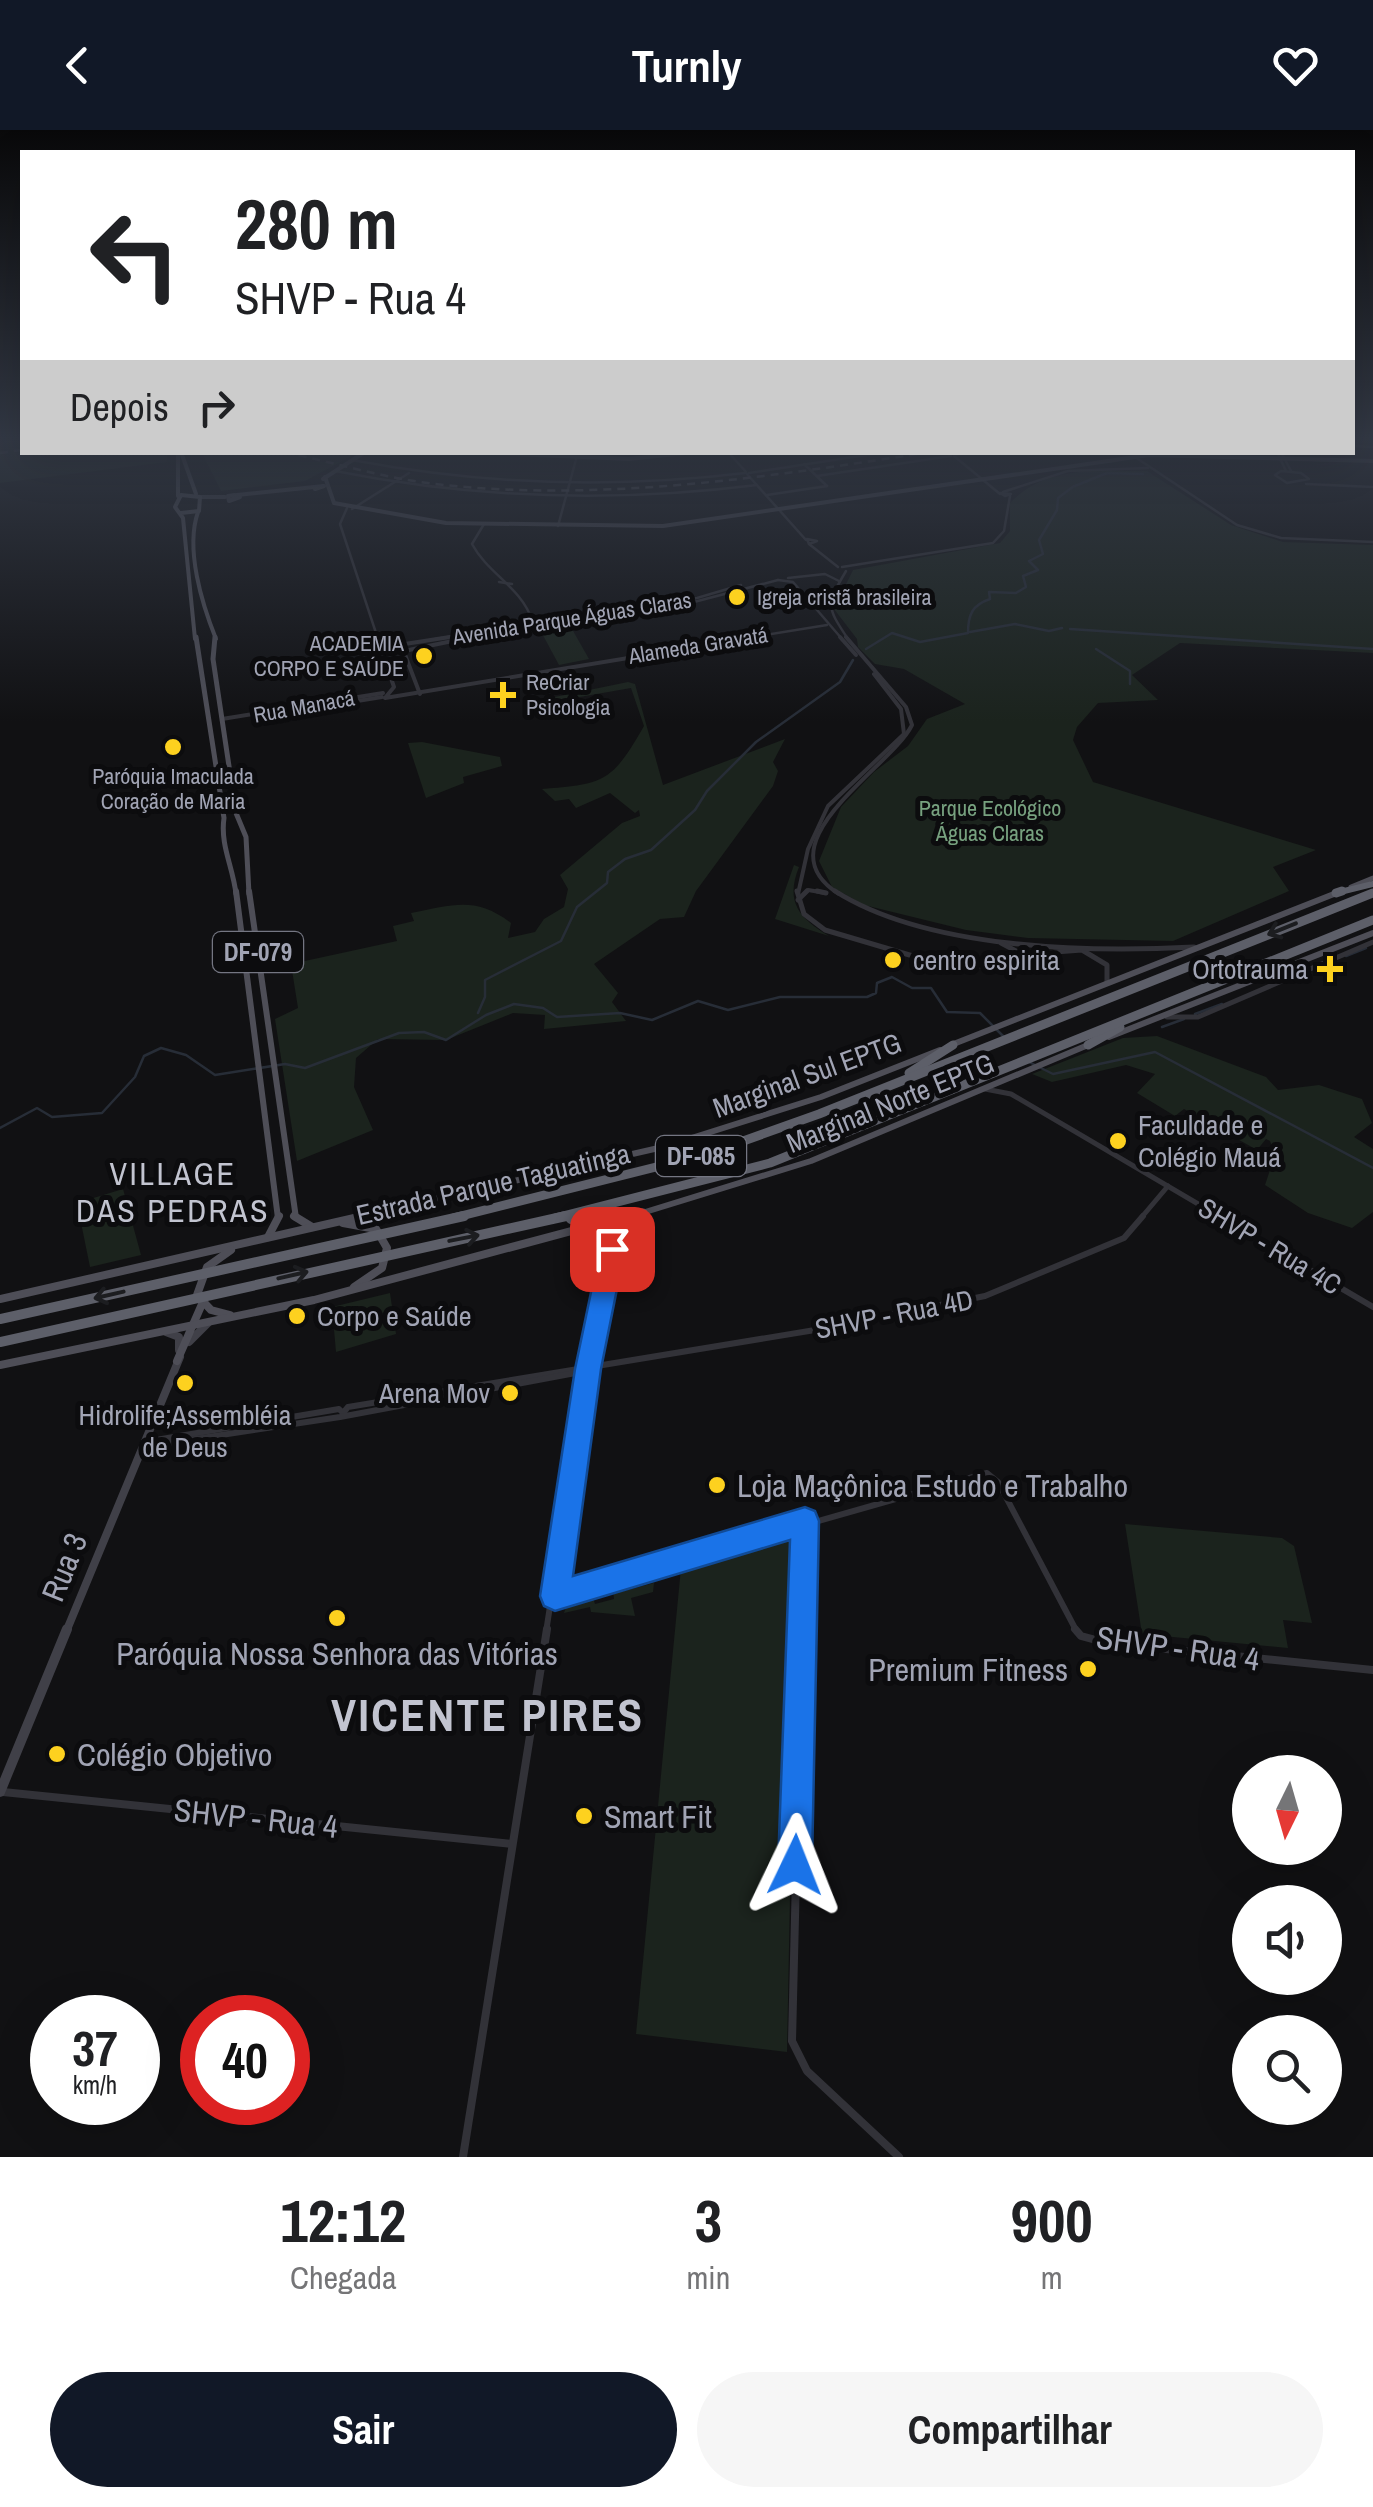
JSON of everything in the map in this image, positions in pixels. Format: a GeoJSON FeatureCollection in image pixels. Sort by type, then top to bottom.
{"type":"FeatureCollection","features":[{"type":"Feature","properties":{"kind":"highway"},"geometry":{"type":"LineString","coordinates":[[1336,893],[1373,881]]}},
{"type":"Feature","properties":{"kind":"highway","name":"Estrada Parque Taguatinga"},"geometry":{"type":"LineString","coordinates":[[0,1319],[558,1195],[704,1154],[997,1044],[1373,893]]}},
{"type":"Feature","properties":{"kind":"highway","name":"Estrada Parque Taguatinga"},"geometry":{"type":"LineString","coordinates":[[0,1342],[652,1197],[770,1162],[1015,1062],[1154,1014],[1373,920]]}},
{"type":"Feature","properties":{"kind":"highway"},"geometry":{"type":"LineString","coordinates":[[1088,1046],[1154,1014]]}},
{"type":"Feature","properties":{"kind":"highway"},"geometry":{"type":"LineString","coordinates":[[892,1083],[953,1044]]}},
{"type":"Feature","properties":{"kind":"highway"},"geometry":{"type":"LineString","coordinates":[[528,1224],[643,1213]]}},
{"type":"Feature","properties":{"kind":"main road","name":"DF-079"},"geometry":{"type":"LineString","coordinates":[[183,533],[195,645],[200,650],[223,830],[220,840],[226,848],[250,994],[279,1216],[272,1234],[256,1242]]}},
{"type":"Feature","properties":{"kind":"main road","name":"DF-079"},"geometry":{"type":"LineString","coordinates":[[193,533],[216,640],[213,647],[222,723],[239,826],[246,837],[272,1072],[294,1217],[301,1224],[320,1226]]}},
{"type":"Feature","properties":{"kind":"main road"},"geometry":{"type":"LineString","coordinates":[[197,637],[212,634]]}},
{"type":"Feature","properties":{"kind":"main road"},"geometry":{"type":"LineString","coordinates":[[200,650],[213,647]]}},
{"type":"Feature","properties":{"kind":"main road"},"geometry":{"type":"LineString","coordinates":[[223,830],[239,826]]}},
{"type":"Feature","properties":{"kind":"main road"},"geometry":{"type":"LineString","coordinates":[[226,848],[244,845]]}},
{"type":"Feature","properties":{"kind":"main road","name":"Marginal Sul EPTG"},"geometry":{"type":"LineString","coordinates":[[0,1298],[244,1245],[709,1134],[821,1097],[1336,893]]}},
{"type":"Feature","properties":{"kind":"main road"},"geometry":{"type":"LineString","coordinates":[[1154,1014],[1373,933]]}},
{"type":"Feature","properties":{"kind":"main road"},"geometry":{"type":"LineString","coordinates":[[250,994],[264,993]]}},
{"type":"Feature","properties":{"kind":"main road","name":"Marginal Norte EPTG"},"geometry":{"type":"LineString","coordinates":[[0,1365],[345,1292],[643,1213],[796,1167],[1088,1046]]}},
{"type":"Feature","properties":{"kind":"main road"},"geometry":{"type":"LineString","coordinates":[[335,1223],[376,1229],[388,1248],[382,1268],[345,1292]]}},
{"type":"Feature","properties":{"kind":"main road"},"geometry":{"type":"LineString","coordinates":[[177,1361],[202,1304],[198,1284],[207,1266],[244,1245]]}},
{"type":"Feature","properties":{"kind":"main road"},"geometry":{"type":"LineString","coordinates":[[202,1304],[222,1314],[242,1316]]}},
{"type":"Feature","properties":{"kind":"main road","name":"Rua 3"},"geometry":{"type":"LineString","coordinates":[[0,1792],[177,1361],[197,1330],[224,1318]]}},
{"type":"Feature","properties":{"kind":"main road"},"geometry":{"type":"LineString","coordinates":[[140,1333],[176,1334],[180,1343],[177,1361]]}},
{"type":"Feature","properties":{"kind":"street","name":"Rua Manacá"},"geometry":{"type":"LineString","coordinates":[[222,723],[387,695],[394,687],[343,533]]}},
{"type":"Feature","properties":{"kind":"street"},"geometry":{"type":"LineString","coordinates":[[475,533],[472,544],[478,558],[512,584],[533,618]]}},
{"type":"Feature","properties":{"kind":"street"},"geometry":{"type":"LineString","coordinates":[[802,533],[829,565],[842,568],[993,542],[1002,533]]}},
{"type":"Feature","properties":{"kind":"street"},"geometry":{"type":"LineString","coordinates":[[1260,533],[1276,538],[1373,542]]}},
{"type":"Feature","properties":{"kind":"street"},"geometry":{"type":"LineString","coordinates":[[829,565],[795,579],[819,616],[901,706],[907,724],[900,742],[866,767],[826,809],[796,882],[798,903],[816,924],[832,933],[948,966],[1006,966],[1060,950],[1084,950],[1107,965],[1105,984]]}},
{"type":"Feature","properties":{"kind":"street"},"geometry":{"type":"LineString","coordinates":[[808,602],[821,607],[830,598],[842,568]]}},
{"type":"Feature","properties":{"kind":"street"},"geometry":{"type":"LineString","coordinates":[[812,574],[830,574],[839,581]]}},
{"type":"Feature","properties":{"kind":"street"},"geometry":{"type":"LineString","coordinates":[[497,576],[499,582],[515,591]]}},
{"type":"Feature","properties":{"kind":"street","name":"Avenida Parque Águas Claras"},"geometry":{"type":"LineString","coordinates":[[404,652],[469,636],[676,603],[764,582],[795,579]]}},
{"type":"Feature","properties":{"kind":"street"},"geometry":{"type":"LineString","coordinates":[[499,582],[506,580]]}},
{"type":"Feature","properties":{"kind":"street"},"geometry":{"type":"LineString","coordinates":[[505,586],[512,584]]}},
{"type":"Feature","properties":{"kind":"street"},"geometry":{"type":"LineString","coordinates":[[830,598],[834,618]]}},
{"type":"Feature","properties":{"kind":"street","name":"Avenida Parque Águas Claras"},"geometry":{"type":"LineString","coordinates":[[379,645],[469,636],[533,618],[676,603]]}},
{"type":"Feature","properties":{"kind":"street"},"geometry":{"type":"LineString","coordinates":[[819,616],[819,610],[824,609],[845,630],[906,706],[912,725],[904,743],[861,778],[826,819],[812,860],[820,883],[834,896]]}},
{"type":"Feature","properties":{"kind":"street","name":"Alameda Gravatá"},"geometry":{"type":"LineString","coordinates":[[387,695],[420,694],[574,664],[827,625]]}},
{"type":"Feature","properties":{"kind":"street"},"geometry":{"type":"LineString","coordinates":[[834,632],[845,638],[845,630]]}},
{"type":"Feature","properties":{"kind":"street"},"geometry":{"type":"LineString","coordinates":[[409,641],[406,645],[412,648]]}},
{"type":"Feature","properties":{"kind":"street"},"geometry":{"type":"LineString","coordinates":[[393,643],[404,652],[420,694]]}},
{"type":"Feature","properties":{"kind":"street"},"geometry":{"type":"LineString","coordinates":[[798,903],[808,890],[834,896],[862,910],[986,939],[1018,952],[1016,962],[1006,966]]}},
{"type":"Feature","properties":{"kind":"street"},"geometry":{"type":"LineString","coordinates":[[986,939],[1189,948],[1210,943]]}},
{"type":"Feature","properties":{"kind":"street"},"geometry":{"type":"LineString","coordinates":[[1154,1014],[1196,1017],[1373,942]]}},
{"type":"Feature","properties":{"kind":"street"},"geometry":{"type":"LineString","coordinates":[[1011,1094],[1007,1087],[1012,1077]]}},
{"type":"Feature","properties":{"kind":"street","name":"SHVP - Rua 4C"},"geometry":{"type":"LineString","coordinates":[[984,1090],[1011,1094],[1373,1308]]}},
{"type":"Feature","properties":{"kind":"street","name":"SHVP - Rua 4D"},"geometry":{"type":"LineString","coordinates":[[140,1446],[387,1409],[986,1296],[1124,1238],[1168,1186]]}},
{"type":"Feature","properties":{"kind":"street"},"geometry":{"type":"LineString","coordinates":[[463,2157],[588,1369],[612,1249],[623,1218]]}},
{"type":"Feature","properties":{"kind":"street"},"geometry":{"type":"LineString","coordinates":[[595,1224],[610,1232],[612,1249]]}},
{"type":"Feature","properties":{"kind":"street","name":"SHVP - Rua 4"},"geometry":{"type":"LineString","coordinates":[[555,1596],[805,1521],[988,1473],[998,1482],[1068,1621],[1081,1636],[1122,1645],[1373,1670]]}},
{"type":"Feature","properties":{"kind":"street"},"geometry":{"type":"LineString","coordinates":[[805,1521],[792,2041],[806,2071],[899,2157]]}},
{"type":"Feature","properties":{"kind":"street","name":"SHVP - Rua 4"},"geometry":{"type":"LineString","coordinates":[[0,1792],[512,1844]]}},
{"type":"Feature","properties":{"kind":"green space","name":"Parque Ecológico Águas Claras"},"geometry":{"type":"Polygon","coordinates":[[[1009,533],[1254,533],[1283,542],[1373,545],[1373,653],[1180,643],[1132,675],[1158,700],[1098,703],[1077,727],[1073,740],[1093,782],[1316,850],[1273,867],[1289,891],[1173,941],[1028,938],[966,930],[864,905],[832,887],[819,861],[841,807],[874,772],[908,746],[927,719],[965,704],[904,669],[875,664],[858,647],[857,639],[834,609],[853,570],[1000,543],[1009,533]]]}},
{"type":"Feature","properties":{"kind":"green space"},"geometry":{"type":"Polygon","coordinates":[[[568,622],[589,659],[559,665],[538,626],[568,622]]]}},
{"type":"Feature","properties":{"kind":"green space"},"geometry":{"type":"Polygon","coordinates":[[[628,682],[635,684],[663,785],[785,739],[773,762],[778,771],[773,786],[696,891],[684,917],[660,919],[594,964],[618,993],[612,1002],[626,1021],[544,1029],[545,1015],[513,1013],[446,1040],[378,1039],[356,1058],[354,1087],[373,1130],[297,1161],[275,1019],[298,1008],[291,964],[397,941],[393,926],[414,921],[411,913],[452,906],[475,906],[498,914],[511,923],[508,938],[535,932],[544,919],[564,907],[568,889],[560,875],[622,823],[640,816],[639,810],[635,813],[610,793],[576,808],[569,799],[555,801],[542,789],[580,785],[605,777],[623,759],[644,726],[631,688],[551,702],[545,699],[628,682]]]}},
{"type":"Feature","properties":{"kind":"green space"},"geometry":{"type":"Polygon","coordinates":[[[422,742],[500,757],[502,766],[463,777],[464,783],[426,798],[408,743],[422,742]]]}},
{"type":"Feature","properties":{"kind":"green space"},"geometry":{"type":"Polygon","coordinates":[[[794,865],[799,867],[794,890],[798,908],[810,923],[829,936],[775,919],[794,865]]]}},
{"type":"Feature","properties":{"kind":"green space"},"geometry":{"type":"Polygon","coordinates":[[[1157,1036],[1266,1077],[1278,1090],[1319,1085],[1362,1099],[1372,1123],[1354,1137],[1373,1149],[1373,1212],[1352,1228],[1308,1213],[1265,1185],[1275,1155],[1270,1141],[1266,1139],[1257,1150],[1184,1109],[1175,1116],[1137,1093],[1155,1074],[1126,1065],[1052,1082],[1032,1074],[1123,1038],[1157,1036]]]}},
{"type":"Feature","properties":{"kind":"green space"},"geometry":{"type":"Polygon","coordinates":[[[123,1189],[141,1255],[90,1267],[77,1203],[123,1189]]]}},
{"type":"Feature","properties":{"kind":"green space"},"geometry":{"type":"Polygon","coordinates":[[[390,1293],[396,1334],[336,1352],[332,1307],[390,1293]]]}},
{"type":"Feature","properties":{"kind":"green space"},"geometry":{"type":"Polygon","coordinates":[[[1125,1524],[1282,1538],[1294,1546],[1312,1623],[1283,1620],[1288,1648],[1142,1634],[1125,1524]]]}},
{"type":"Feature","properties":{"kind":"green space"},"geometry":{"type":"Polygon","coordinates":[[[789,1536],[798,1540],[799,1548],[792,1827],[786,1880],[790,1896],[787,2052],[636,2034],[681,1568],[789,1536]]]}},
{"type":"Feature","properties":{"kind":"green space"},"geometry":{"type":"Polygon","coordinates":[[[654,1583],[653,1592],[631,1598],[635,1616],[591,1612],[590,1607],[564,1613],[568,1601],[592,1595],[595,1604],[614,1599],[613,1589],[620,1592],[654,1583]]]}},
{"type":"Feature","properties":{"kind":"green space"},"geometry":{"type":"Polygon","coordinates":[[[806,1609],[817,1610],[814,1785],[803,1784],[806,1609]]]}},
{"type":"Feature","properties":{"kind":"waterway"},"geometry":{"type":"LineString","coordinates":[[866,649],[892,633],[920,642],[968,633],[972,612],[990,599],[989,592],[1016,593],[1026,587],[1023,576],[1038,570],[1029,561],[1043,554],[1039,540],[1043,533]]}},
{"type":"Feature","properties":{"kind":"waterway"},"geometry":{"type":"LineString","coordinates":[[970,632],[1015,624],[1049,631],[1062,628]]}},
{"type":"Feature","properties":{"kind":"waterway"},"geometry":{"type":"LineString","coordinates":[[1070,629],[1373,649]]}},
{"type":"Feature","properties":{"kind":"waterway"},"geometry":{"type":"LineString","coordinates":[[1096,649],[1130,671],[1130,684]]}},
{"type":"Feature","properties":{"kind":"waterway"},"geometry":{"type":"LineString","coordinates":[[478,1013],[485,997],[485,980],[561,941],[577,907],[607,883],[608,872],[625,859],[651,850],[695,810],[707,791],[756,742],[840,682],[853,660]]}},
{"type":"Feature","properties":{"kind":"waterway"},"geometry":{"type":"LineString","coordinates":[[1346,956],[1366,948]]}},
{"type":"Feature","properties":{"kind":"waterway"},"geometry":{"type":"LineString","coordinates":[[0,1128],[37,1108],[52,1117],[102,1113],[135,1077],[144,1056],[161,1048],[186,1055],[215,1075],[285,1064],[305,1068],[399,1033],[424,1032],[446,1040],[486,1015],[514,1004],[543,1008],[557,1017],[620,1013],[652,1020],[698,1001],[728,1010],[780,997],[867,997],[876,993],[877,983],[892,977],[912,988],[931,988],[947,1012],[980,1013],[1005,1038]]}},
{"type":"Feature","properties":{"kind":"waterway"},"geometry":{"type":"LineString","coordinates":[[1195,1014],[1222,1004]]}},
{"type":"Feature","properties":{"kind":"waterway"},"geometry":{"type":"LineString","coordinates":[[1162,1027],[1184,1019]]}},
{"type":"Feature","properties":{"kind":"waterway"},"geometry":{"type":"LineString","coordinates":[[1029,1062],[1053,1074],[1155,1052],[1373,1168]]}},
{"type":"Feature","properties":{"kind":"place","name":"Igreja cristã brasileira"},"geometry":{"type":"Point","coordinates":[737,597]}},
{"type":"Feature","properties":{"kind":"place","name":"ACADEMIA CORPO E SAÚDE"},"geometry":{"type":"Point","coordinates":[424,656]}},
{"type":"Feature","properties":{"kind":"place","name":"ReCriar Psicologia"},"geometry":{"type":"Point","coordinates":[503,695]}},
{"type":"Feature","properties":{"kind":"place","name":"Paróquia Imaculada Coração de Maria"},"geometry":{"type":"Point","coordinates":[173,747]}},
{"type":"Feature","properties":{"kind":"place","name":"centro espirita"},"geometry":{"type":"Point","coordinates":[893,960]}},
{"type":"Feature","properties":{"kind":"place","name":"Ortotrauma"},"geometry":{"type":"Point","coordinates":[1330,969]}},
{"type":"Feature","properties":{"kind":"place","name":"Faculdade e Colégio Mauá"},"geometry":{"type":"Point","coordinates":[1118,1141]}},
{"type":"Feature","properties":{"kind":"place","name":"Corpo e Saúde"},"geometry":{"type":"Point","coordinates":[297,1316]}},
{"type":"Feature","properties":{"kind":"place","name":"Hidrolife;Assembléia de Deus"},"geometry":{"type":"Point","coordinates":[185,1383]}},
{"type":"Feature","properties":{"kind":"place","name":"Arena Mov"},"geometry":{"type":"Point","coordinates":[510,1393]}},
{"type":"Feature","properties":{"kind":"place","name":"Loja Maçônica Estudo e Trabalho"},"geometry":{"type":"Point","coordinates":[717,1485]}},
{"type":"Feature","properties":{"kind":"place","name":"Paróquia Nossa Senhora das Vitórias"},"geometry":{"type":"Point","coordinates":[337,1618]}},
{"type":"Feature","properties":{"kind":"place","name":"Premium Fitness"},"geometry":{"type":"Point","coordinates":[1088,1669]}},
{"type":"Feature","properties":{"kind":"place","name":"Colégio Objetivo"},"geometry":{"type":"Point","coordinates":[57,1754]}},
{"type":"Feature","properties":{"kind":"place","name":"Smart Fit"},"geometry":{"type":"Point","coordinates":[584,1816]}},
{"type":"Feature","properties":{"kind":"district","name":"VILLAGE DAS PEDRAS"},"geometry":{"type":"Point","coordinates":[173,1192]}},
{"type":"Feature","properties":{"kind":"district","name":"VICENTE PIRES"},"geometry":{"type":"Point","coordinates":[488,1714]}},
{"type":"Feature","properties":{"kind":"route"},"geometry":{"type":"LineString","coordinates":[[612,1249],[588,1369],[555,1596],[805,1521],[795,1865]]}}]}
